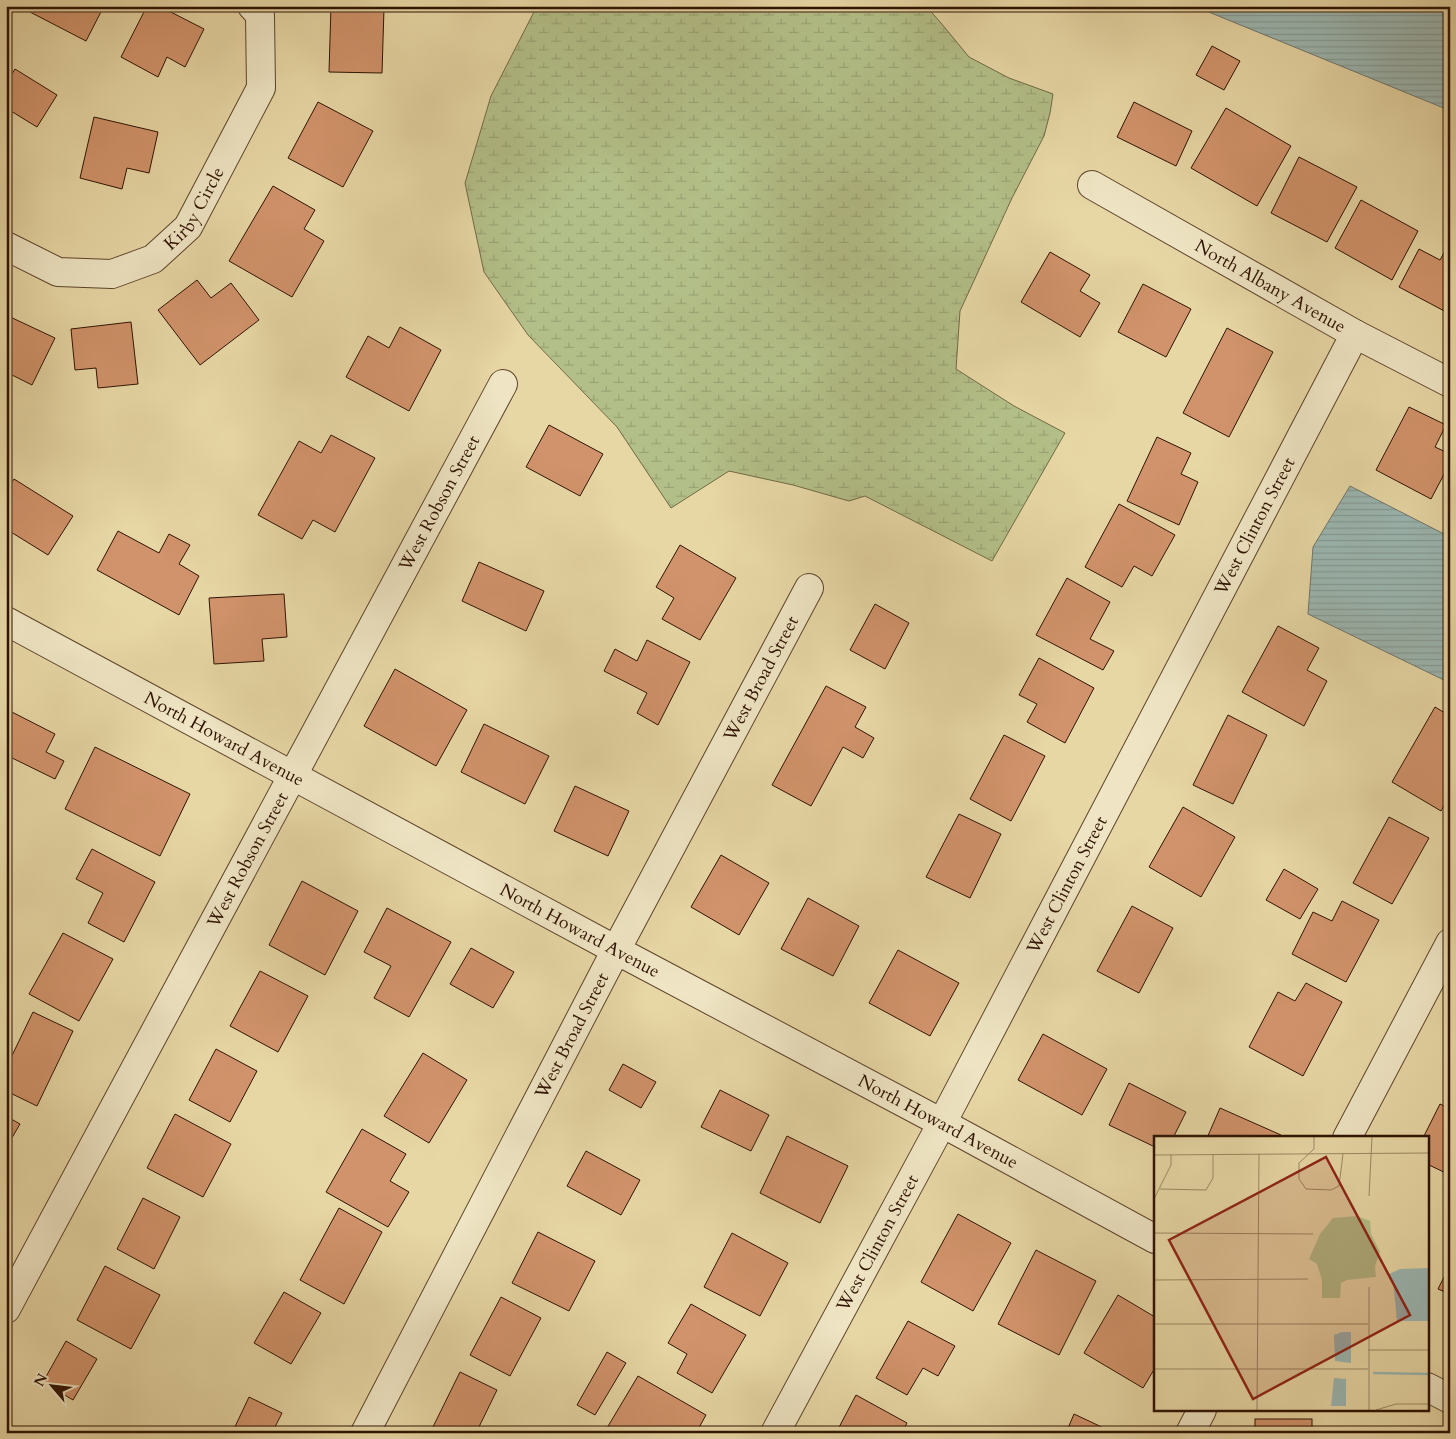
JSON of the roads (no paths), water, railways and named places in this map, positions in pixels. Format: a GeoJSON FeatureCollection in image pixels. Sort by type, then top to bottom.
{"type":"FeatureCollection","features":[{"type":"Feature","properties":{"kind":"street","name":"Kirby Circle"},"geometry":{"type":"LineString","coordinates":[[6,246],[58,272],[112,274],[153,260],[188,227],[261,88],[260,15],[252,6]]}},
{"type":"Feature","properties":{"kind":"street","name":"North Albany Avenue"},"geometry":{"type":"LineString","coordinates":[[1092,185],[1356,334],[1450,383]]}},
{"type":"Feature","properties":{"kind":"street","name":"West Clinton Street"},"geometry":{"type":"LineString","coordinates":[[775,1433],[942,1123],[1356,334]]}},
{"type":"Feature","properties":{"kind":"street","name":"West Robson Street"},"geometry":{"type":"LineString","coordinates":[[6,1310],[503,384]]}},
{"type":"Feature","properties":{"kind":"street","name":"West Broad Street"},"geometry":{"type":"LineString","coordinates":[[365,1433],[616,950],[809,588]]}},
{"type":"Feature","properties":{"kind":"street","name":"North Howard Avenue"},"geometry":{"type":"LineString","coordinates":[[6,621],[1154,1238]]}},
{"type":"Feature","properties":{"kind":"street"},"geometry":{"type":"LineString","coordinates":[[1348,1136],[1450,943]]}},
{"type":"Feature","properties":{"kind":"street"},"geometry":{"type":"LineString","coordinates":[[1428,1388],[1450,1399]]}},
{"type":"Feature","properties":{"kind":"street"},"geometry":{"type":"LineString","coordinates":[[1190,1433],[1201,1412]]}},
{"type":"Feature","properties":{"kind":"water"},"geometry":{"type":"Polygon","coordinates":[[[1194,6],[1450,6],[1450,103],[1446,109],[1194,6]]]}},
{"type":"Feature","properties":{"kind":"water"},"geometry":{"type":"Polygon","coordinates":[[[1350,486],[1450,537],[1450,683],[1308,614],[1313,547],[1350,486]]]}}]}
